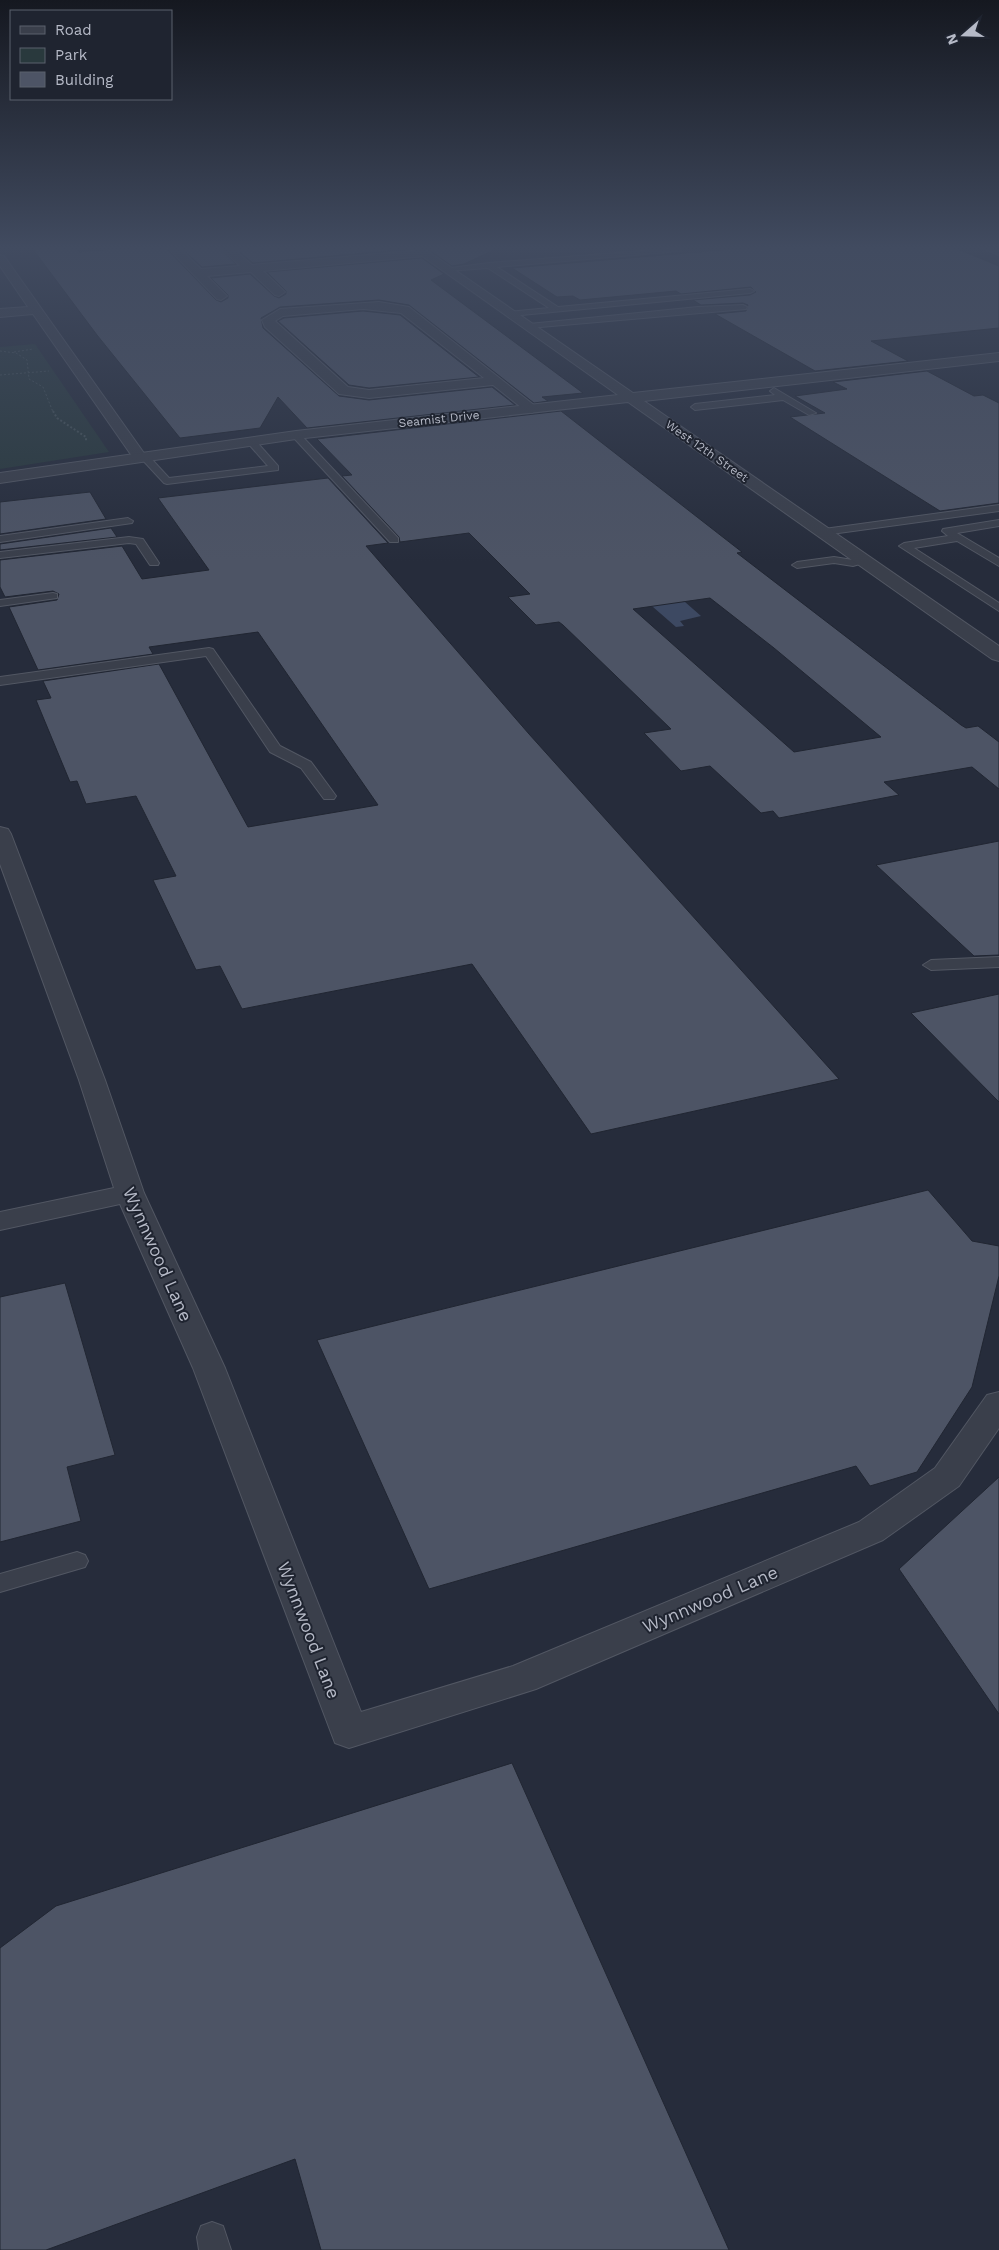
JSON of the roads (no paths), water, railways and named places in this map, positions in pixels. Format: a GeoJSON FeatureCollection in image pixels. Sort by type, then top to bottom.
{"type":"FeatureCollection","features":[{"type":"Feature","properties":{"kind":"street"},"geometry":{"type":"LineString","coordinates":[[68,353],[141,456]]}},
{"type":"Feature","properties":{"kind":"street"},"geometry":{"type":"LineString","coordinates":[[302,353],[344,391],[369,394],[496,381]]}},
{"type":"Feature","properties":{"kind":"street"},"geometry":{"type":"LineString","coordinates":[[460,353],[532,409]]}},
{"type":"Feature","properties":{"kind":"street","name":"West 12th Street"},"geometry":{"type":"LineString","coordinates":[[567,353],[824,532],[859,562],[999,655]]}},
{"type":"Feature","properties":{"kind":"street","name":"Seamist Drive"},"geometry":{"type":"LineString","coordinates":[[0,478],[141,456],[296,435],[999,357]]}},
{"type":"Feature","properties":{"kind":"street","name":"Wynnwood Lane"},"geometry":{"type":"LineString","coordinates":[[0,834],[92,1080],[130,1193],[209,1368],[349,1732],[523,1678],[871,1531],[947,1477],[999,1403]]}},
{"type":"Feature","properties":{"kind":"street"},"geometry":{"type":"LineString","coordinates":[[0,1221],[130,1193]]}},
{"type":"Feature","properties":{"kind":"lane"},"geometry":{"type":"LineString","coordinates":[[761,383],[812,413]]}},
{"type":"Feature","properties":{"kind":"lane"},"geometry":{"type":"LineString","coordinates":[[695,408],[784,397]]}},
{"type":"Feature","properties":{"kind":"lane"},"geometry":{"type":"LineString","coordinates":[[296,435],[394,540]]}},
{"type":"Feature","properties":{"kind":"lane"},"geometry":{"type":"LineString","coordinates":[[141,456],[166,481],[275,468],[251,441]]}},
{"type":"Feature","properties":{"kind":"lane"},"geometry":{"type":"LineString","coordinates":[[824,532],[999,508]]}},
{"type":"Feature","properties":{"kind":"lane"},"geometry":{"type":"LineString","coordinates":[[962,513],[982,526]]}},
{"type":"Feature","properties":{"kind":"lane"},"geometry":{"type":"LineString","coordinates":[[0,539],[128,522]]}},
{"type":"Feature","properties":{"kind":"lane"},"geometry":{"type":"LineString","coordinates":[[999,524],[947,531],[999,563]]}},
{"type":"Feature","properties":{"kind":"lane"},"geometry":{"type":"LineString","coordinates":[[959,538],[904,546],[999,608]]}},
{"type":"Feature","properties":{"kind":"lane"},"geometry":{"type":"LineString","coordinates":[[0,555],[129,540],[139,541],[154,563]]}},
{"type":"Feature","properties":{"kind":"lane"},"geometry":{"type":"LineString","coordinates":[[797,565],[834,560],[859,562]]}},
{"type":"Feature","properties":{"kind":"lane"},"geometry":{"type":"LineString","coordinates":[[810,574],[846,569],[859,562]]}},
{"type":"Feature","properties":{"kind":"lane"},"geometry":{"type":"LineString","coordinates":[[0,603],[53,596]]}},
{"type":"Feature","properties":{"kind":"lane"},"geometry":{"type":"LineString","coordinates":[[0,680],[208,652],[275,749],[306,765],[329,796]]}},
{"type":"Feature","properties":{"kind":"lane"},"geometry":{"type":"LineString","coordinates":[[930,965],[999,962]]}},
{"type":"Feature","properties":{"kind":"lane"},"geometry":{"type":"LineString","coordinates":[[0,1582],[77,1561]]}},
{"type":"Feature","properties":{"kind":"water"},"geometry":{"type":"Polygon","coordinates":[[[645,600],[685,602],[701,616],[680,621],[684,626],[676,627],[645,600]]]}}]}
